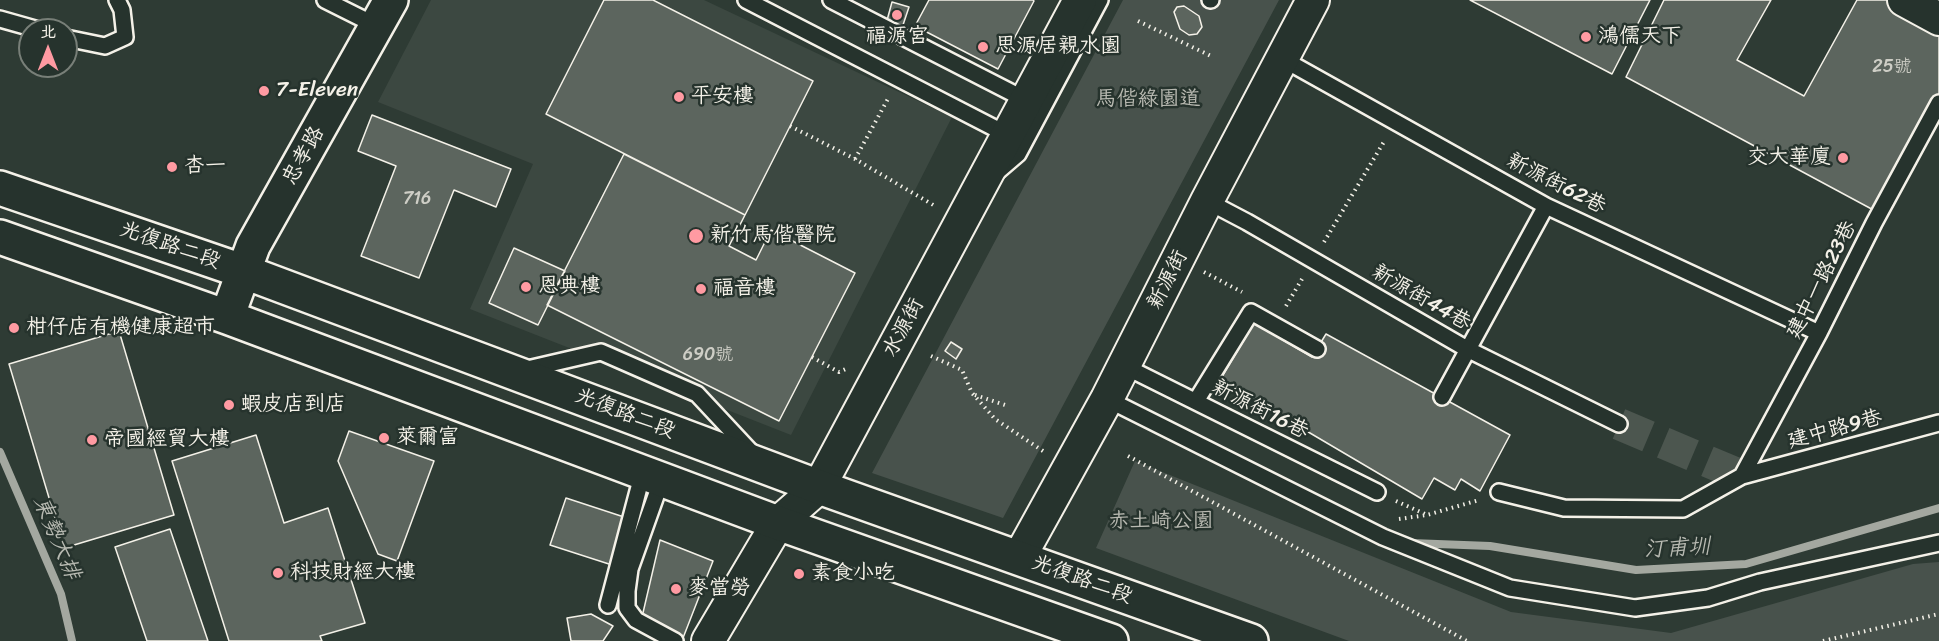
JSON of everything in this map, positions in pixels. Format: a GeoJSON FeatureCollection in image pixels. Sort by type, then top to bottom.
{"type":"FeatureCollection","features":[{"type":"Feature","properties":{"kind":"main road","name":"忠孝路"},"geometry":{"type":"LineString","coordinates":[[227,317],[253,246],[384,13]]}},
{"type":"Feature","properties":{"kind":"main road","name":"光復路二段"},"geometry":{"type":"LineString","coordinates":[[0,188],[245,272],[819,487],[1251,641]]}},
{"type":"Feature","properties":{"kind":"main road"},"geometry":{"type":"LineString","coordinates":[[0,237],[227,317],[778,523],[1111,641]]}},
{"type":"Feature","properties":{"kind":"street","name":"水源街"},"geometry":{"type":"LineString","coordinates":[[708,641],[778,523],[819,487],[1080,0]]}},
{"type":"Feature","properties":{"kind":"street","name":"新源街"},"geometry":{"type":"LineString","coordinates":[[1019,558],[1107,399],[1207,201],[1313,0]]}},
{"type":"Feature","properties":{"kind":"street"},"geometry":{"type":"LineString","coordinates":[[1904,0],[1939,19]]}},
{"type":"Feature","properties":{"kind":"lane"},"geometry":{"type":"LineString","coordinates":[[78,40],[105,46],[125,38],[122,10],[117,0]]}},
{"type":"Feature","properties":{"kind":"lane"},"geometry":{"type":"LineString","coordinates":[[325,0],[384,13]]}},
{"type":"Feature","properties":{"kind":"lane"},"geometry":{"type":"LineString","coordinates":[[746,0],[1008,135]]}},
{"type":"Feature","properties":{"kind":"lane"},"geometry":{"type":"LineString","coordinates":[[831,0],[1026,100]]}},
{"type":"Feature","properties":{"kind":"lane"},"geometry":{"type":"LineString","coordinates":[[979,188],[1018,154],[1100,0]]}},
{"type":"Feature","properties":{"kind":"lane"},"geometry":{"type":"LineString","coordinates":[[0,19],[18,24]]}},
{"type":"Feature","properties":{"kind":"lane","name":"新源街62巷"},"geometry":{"type":"LineString","coordinates":[[1281,58],[1546,206],[1819,333]]}},
{"type":"Feature","properties":{"kind":"lane","name":"建中一路23巷"},"geometry":{"type":"LineString","coordinates":[[1742,476],[1939,103]]}},
{"type":"Feature","properties":{"kind":"lane","name":"新源街44巷"},"geometry":{"type":"LineString","coordinates":[[1207,201],[1467,349],[1619,424]]}},
{"type":"Feature","properties":{"kind":"lane"},"geometry":{"type":"LineString","coordinates":[[1442,397],[1546,206]]}},
{"type":"Feature","properties":{"kind":"lane"},"geometry":{"type":"LineString","coordinates":[[1196,401],[1251,312],[1317,349]]}},
{"type":"Feature","properties":{"kind":"lane"},"geometry":{"type":"LineString","coordinates":[[513,372],[601,352],[697,394],[765,467]]}},
{"type":"Feature","properties":{"kind":"lane","name":"新源街16巷"},"geometry":{"type":"LineString","coordinates":[[1124,366],[1377,492]]}},
{"type":"Feature","properties":{"kind":"lane"},"geometry":{"type":"LineString","coordinates":[[1107,399],[1383,537],[1510,588],[1635,608],[1708,598],[1760,582],[1939,543]]}},
{"type":"Feature","properties":{"kind":"lane","name":"建中路9巷"},"geometry":{"type":"LineString","coordinates":[[1499,492],[1564,508],[1683,509],[1742,476],[1939,423]]}},
{"type":"Feature","properties":{"kind":"lane"},"geometry":{"type":"LineString","coordinates":[[608,605],[653,475]]}},
{"type":"Feature","properties":{"kind":"lane"},"geometry":{"type":"LineString","coordinates":[[653,475],[630,569],[627,608],[636,620],[675,641]]}},
{"type":"Feature","properties":{"kind":"path"},"geometry":{"type":"LineString","coordinates":[[1138,21],[1211,56]]}},
{"type":"Feature","properties":{"kind":"path"},"geometry":{"type":"LineString","coordinates":[[855,159],[898,78]]}},
{"type":"Feature","properties":{"kind":"path"},"geometry":{"type":"LineString","coordinates":[[790,126],[855,159],[935,206]]}},
{"type":"Feature","properties":{"kind":"path"},"geometry":{"type":"LineString","coordinates":[[931,356],[962,370],[972,393],[995,419],[1044,452]]}},
{"type":"Feature","properties":{"kind":"path"},"geometry":{"type":"LineString","coordinates":[[812,357],[838,372],[855,364]]}},
{"type":"Feature","properties":{"kind":"path"},"geometry":{"type":"LineString","coordinates":[[972,393],[1005,405]]}},
{"type":"Feature","properties":{"kind":"path"},"geometry":{"type":"LineString","coordinates":[[1128,456],[1467,641]]}},
{"type":"Feature","properties":{"kind":"path"},"geometry":{"type":"LineString","coordinates":[[1377,492],[1427,515]]}},
{"type":"Feature","properties":{"kind":"path"},"geometry":{"type":"LineString","coordinates":[[1358,524],[1427,515],[1499,492]]}},
{"type":"Feature","properties":{"kind":"path"},"geometry":{"type":"LineString","coordinates":[[1823,641],[1939,614]]}},
{"type":"Feature","properties":{"kind":"shaded area","name":"新竹馬偕醫院"},"geometry":{"type":"Polygon","coordinates":[[[431,0],[704,0],[952,117],[791,435],[470,309],[533,164],[378,102],[431,0]]]}},
{"type":"Feature","properties":{"kind":"green space","name":"馬偕綠園道"},"geometry":{"type":"Polygon","coordinates":[[[1123,0],[1279,0],[1003,518],[872,473],[1123,0]]]}},
{"type":"Feature","properties":{"kind":"green space","name":"赤土崎公園"},"geometry":{"type":"Polygon","coordinates":[[[1135,461],[1511,612],[1671,633],[1913,564],[1939,562],[1939,641],[1349,641],[1096,548],[1135,461]]]}},
{"type":"Feature","properties":{"kind":"building","name":"平安樓"},"geometry":{"type":"Polygon","coordinates":[[[604,0],[653,0],[813,81],[745,215],[546,114],[604,0]]]}},
{"type":"Feature","properties":{"kind":"building","name":"思源居親水園"},"geometry":{"type":"Polygon","coordinates":[[[929,0],[1034,1],[998,69],[915,26],[929,0]]]}},
{"type":"Feature","properties":{"kind":"building","name":"鴻儒天下"},"geometry":{"type":"Polygon","coordinates":[[[1470,0],[1650,0],[1612,74],[1470,0]]]}},
{"type":"Feature","properties":{"kind":"building","name":"交大華廈"},"geometry":{"type":"Polygon","coordinates":[[[1664,0],[1771,0],[1737,60],[1804,96],[1857,0],[1898,0],[1939,21],[1939,103],[1879,213],[1626,77],[1664,0]]]}},
{"type":"Feature","properties":{"kind":"building","name":"福源宮"},"geometry":{"type":"Polygon","coordinates":[[[892,2],[909,7],[902,28],[886,24],[892,2]]]}},
{"type":"Feature","properties":{"kind":"building"},"geometry":{"type":"Polygon","coordinates":[[[1184,6],[1199,16],[1202,27],[1197,34],[1189,35],[1180,29],[1174,12],[1177,7],[1184,6]]]}},
{"type":"Feature","properties":{"kind":"building"},"geometry":{"type":"Polygon","coordinates":[[[372,115],[511,169],[496,207],[454,190],[419,278],[361,256],[396,166],[358,151],[372,115]]]}},
{"type":"Feature","properties":{"kind":"building","name":"福音樓"},"geometry":{"type":"Polygon","coordinates":[[[624,154],[745,215],[729,246],[756,260],[771,230],[855,273],[779,421],[547,305],[624,154]]]}},
{"type":"Feature","properties":{"kind":"building","name":"恩典樓"},"geometry":{"type":"Polygon","coordinates":[[[514,248],[565,271],[538,325],[489,303],[514,248]]]}},
{"type":"Feature","properties":{"kind":"building"},"geometry":{"type":"Polygon","coordinates":[[[1254,323],[1312,357],[1326,334],[1510,435],[1480,491],[1461,479],[1455,490],[1434,478],[1422,499],[1220,380],[1254,323]]]}},
{"type":"Feature","properties":{"kind":"building","name":"帝國經貿大樓"},"geometry":{"type":"Polygon","coordinates":[[[119,331],[174,515],[64,548],[9,364],[119,331]]]}},
{"type":"Feature","properties":{"kind":"building"},"geometry":{"type":"Polygon","coordinates":[[[951,342],[962,349],[956,359],[945,351],[951,342]]]}},
{"type":"Feature","properties":{"kind":"building"},"geometry":{"type":"Polygon","coordinates":[[[349,431],[434,461],[397,561],[378,554],[338,461],[349,431]]]}},
{"type":"Feature","properties":{"kind":"building","name":"科技財經大樓"},"geometry":{"type":"Polygon","coordinates":[[[256,435],[284,523],[328,508],[365,623],[320,636],[322,641],[229,641],[172,461],[256,435]]]}},
{"type":"Feature","properties":{"kind":"building"},"geometry":{"type":"Polygon","coordinates":[[[566,498],[627,518],[612,565],[550,545],[566,498]]]}},
{"type":"Feature","properties":{"kind":"building"},"geometry":{"type":"Polygon","coordinates":[[[170,529],[208,641],[147,641],[115,547],[170,529]]]}},
{"type":"Feature","properties":{"kind":"building","name":"麥當勞"},"geometry":{"type":"Polygon","coordinates":[[[660,540],[713,561],[683,638],[642,617],[660,540]]]}},
{"type":"Feature","properties":{"kind":"building"},"geometry":{"type":"Polygon","coordinates":[[[591,614],[613,626],[603,641],[571,641],[567,618],[591,614]]]}},
{"type":"Feature","properties":{"kind":"waterway","name":"東勢大排"},"geometry":{"type":"LineString","coordinates":[[0,452],[61,594],[72,641]]}},
{"type":"Feature","properties":{"kind":"waterway","name":"汀甫圳"},"geometry":{"type":"LineString","coordinates":[[1411,543],[1490,546],[1636,570],[1746,564],[1939,508]]}},
{"type":"Feature","properties":{"kind":"tunnel"},"geometry":{"type":"LineString","coordinates":[[1619,424],[1742,476]]}},
{"type":"Feature","properties":{"kind":"place","name":"福源宮"},"geometry":{"type":"Point","coordinates":[897,15]}},
{"type":"Feature","properties":{"kind":"place","name":"鴻儒天下"},"geometry":{"type":"Point","coordinates":[1586,37]}},
{"type":"Feature","properties":{"kind":"place","name":"思源居親水園"},"geometry":{"type":"Point","coordinates":[983,47]}},
{"type":"Feature","properties":{"kind":"place","name":"7-Eleven"},"geometry":{"type":"Point","coordinates":[264,91]}},
{"type":"Feature","properties":{"kind":"place","name":"平安樓"},"geometry":{"type":"Point","coordinates":[679,97]}},
{"type":"Feature","properties":{"kind":"place","name":"交大華廈"},"geometry":{"type":"Point","coordinates":[1843,158]}},
{"type":"Feature","properties":{"kind":"place","name":"杏一"},"geometry":{"type":"Point","coordinates":[172,167]}},
{"type":"Feature","properties":{"kind":"place","name":"新竹馬偕醫院"},"geometry":{"type":"Point","coordinates":[696,236]}},
{"type":"Feature","properties":{"kind":"place","name":"恩典樓"},"geometry":{"type":"Point","coordinates":[526,287]}},
{"type":"Feature","properties":{"kind":"place","name":"福音樓"},"geometry":{"type":"Point","coordinates":[701,289]}},
{"type":"Feature","properties":{"kind":"place","name":"柑仔店有機健康超市"},"geometry":{"type":"Point","coordinates":[14,328]}},
{"type":"Feature","properties":{"kind":"place","name":"蝦皮店到店"},"geometry":{"type":"Point","coordinates":[229,405]}},
{"type":"Feature","properties":{"kind":"place","name":"萊爾富"},"geometry":{"type":"Point","coordinates":[384,438]}},
{"type":"Feature","properties":{"kind":"place","name":"帝國經貿大樓"},"geometry":{"type":"Point","coordinates":[92,440]}},
{"type":"Feature","properties":{"kind":"place","name":"科技財經大樓"},"geometry":{"type":"Point","coordinates":[278,573]}},
{"type":"Feature","properties":{"kind":"place","name":"素食小吃"},"geometry":{"type":"Point","coordinates":[799,574]}},
{"type":"Feature","properties":{"kind":"place","name":"麥當勞"},"geometry":{"type":"Point","coordinates":[676,589]}}]}
